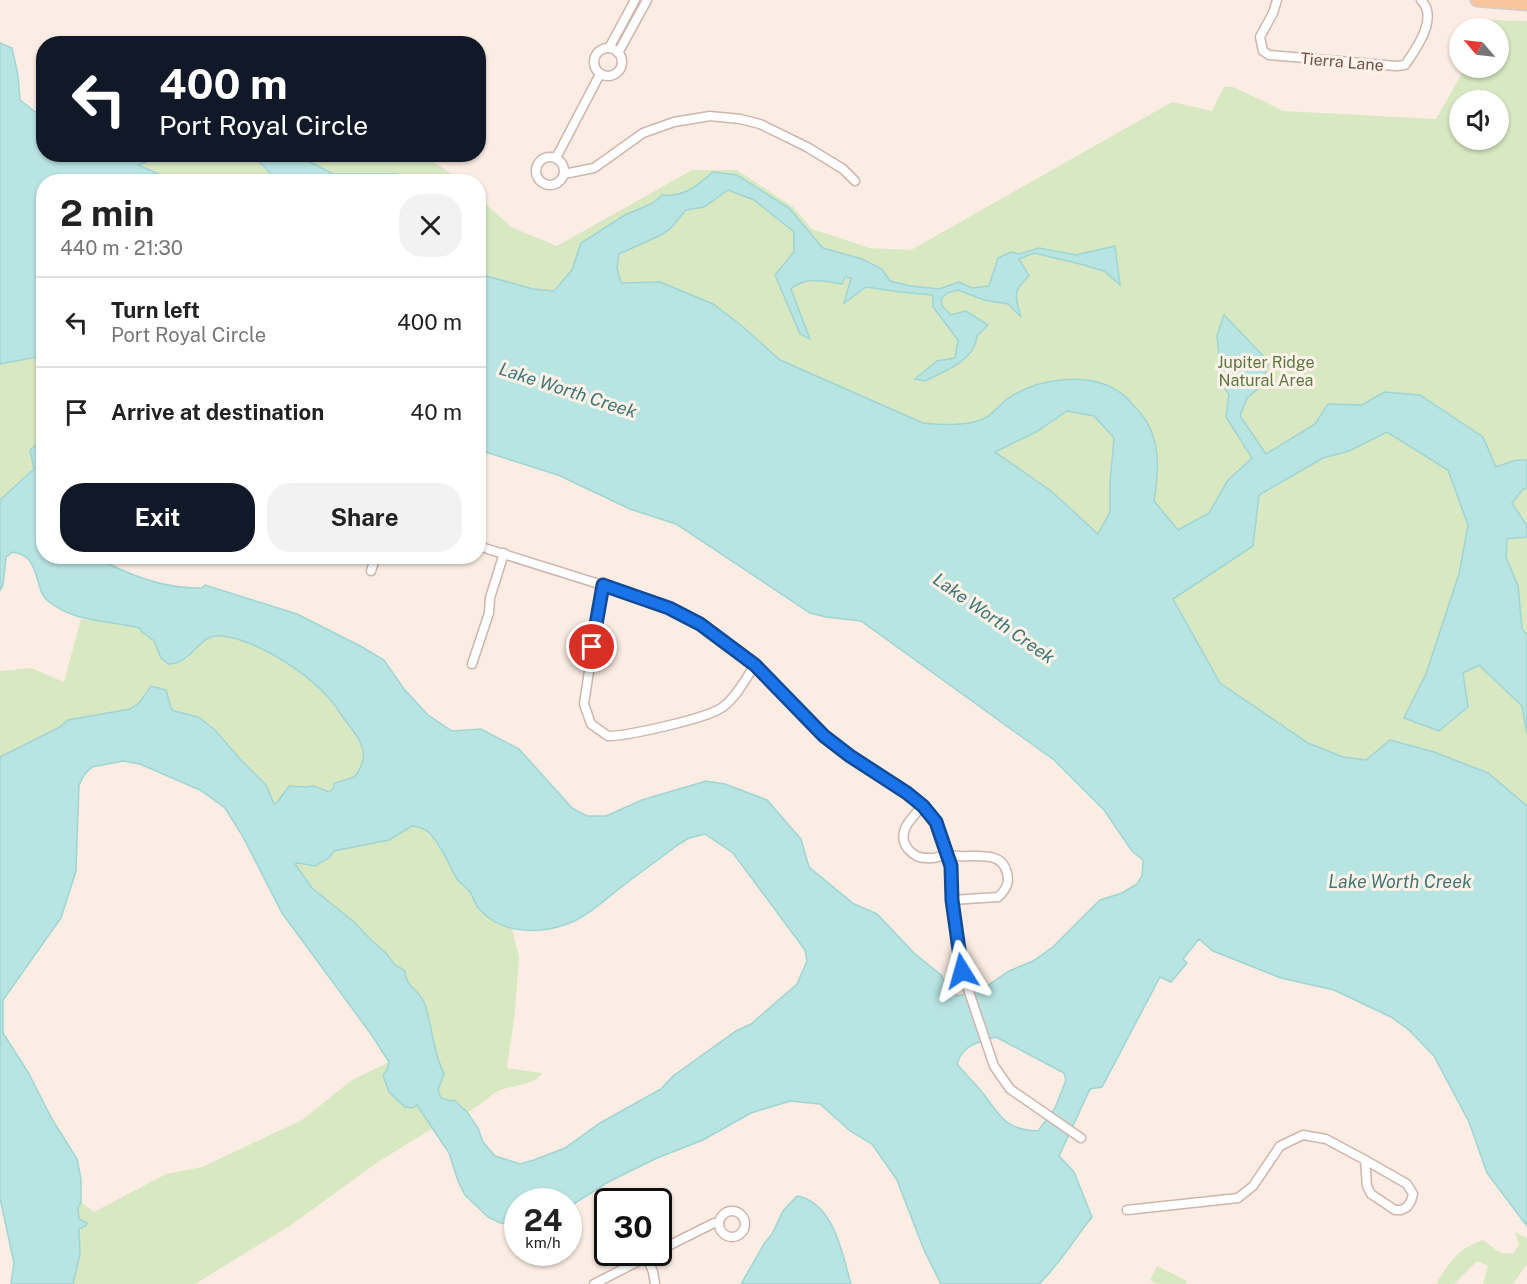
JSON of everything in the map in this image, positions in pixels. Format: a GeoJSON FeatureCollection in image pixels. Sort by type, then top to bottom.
{"type":"FeatureCollection","features":[{"type":"Feature","properties":{"kind":"main road"},"geometry":{"type":"LineString","coordinates":[[1477,0],[1527,4]]}},
{"type":"Feature","properties":{"kind":"street"},"geometry":{"type":"LineString","coordinates":[[609,48],[618,53],[622,62],[619,71],[612,76],[600,74],[595,68],[594,60],[599,51],[609,48],[635,0]]}},
{"type":"Feature","properties":{"kind":"street"},"geometry":{"type":"LineString","coordinates":[[618,53],[647,0]]}},
{"type":"Feature","properties":{"kind":"street","name":"Tierra Lane"},"geometry":{"type":"LineString","coordinates":[[1277,0],[1260,37],[1263,51],[1269,55],[1396,66],[1405,65],[1426,27],[1428,10],[1421,0]]}},
{"type":"Feature","properties":{"kind":"street"},"geometry":{"type":"LineString","coordinates":[[556,158],[600,74]]}},
{"type":"Feature","properties":{"kind":"street"},"geometry":{"type":"LineString","coordinates":[[564,174],[562,164],[556,158],[541,160],[536,168],[537,177],[542,183],[550,185],[558,182],[564,174],[594,168],[643,133],[674,122],[710,116],[760,124],[807,147],[843,169],[855,180]]}},
{"type":"Feature","properties":{"kind":"street"},"geometry":{"type":"LineString","coordinates":[[486,548],[603,585],[669,608],[690,618],[755,665],[824,736],[923,806],[936,822],[951,866],[952,900],[962,971],[994,1065],[1003,1081],[1022,1100],[1081,1138]]}},
{"type":"Feature","properties":{"kind":"street"},"geometry":{"type":"LineString","coordinates":[[472,664],[489,613],[490,598],[504,553]]}},
{"type":"Feature","properties":{"kind":"street"},"geometry":{"type":"LineString","coordinates":[[371,571],[373,564]]}},
{"type":"Feature","properties":{"kind":"street"},"geometry":{"type":"LineString","coordinates":[[603,585],[584,704],[591,724],[608,736],[632,734],[710,715],[724,707],[755,665]]}},
{"type":"Feature","properties":{"kind":"street"},"geometry":{"type":"LineString","coordinates":[[923,806],[906,824],[903,836],[906,846],[915,856],[930,859],[946,855],[985,854],[998,859],[1006,868],[1007,886],[998,897],[952,900]]}},
{"type":"Feature","properties":{"kind":"street"},"geometry":{"type":"LineString","coordinates":[[1127,1210],[1238,1198],[1253,1186],[1280,1146],[1303,1135],[1326,1139],[1365,1160],[1407,1184],[1413,1194],[1407,1207],[1395,1210],[1371,1194],[1367,1186],[1365,1160]]}},
{"type":"Feature","properties":{"kind":"street"},"geometry":{"type":"LineString","coordinates":[[672,1244],[714,1223],[719,1223]]}},
{"type":"Feature","properties":{"kind":"street"},"geometry":{"type":"LineString","coordinates":[[594,1284],[629,1266]]}},
{"type":"Feature","properties":{"kind":"street"},"geometry":{"type":"LineString","coordinates":[[651,1266],[654,1284]]}},
{"type":"Feature","properties":{"kind":"green space","name":"Jupiter Ridge Natural Area"},"geometry":{"type":"Polygon","coordinates":[[[1509,20],[1527,21],[1527,884],[1392,817],[780,360],[742,326],[535,297],[486,283],[486,204],[511,227],[557,246],[692,170],[737,170],[793,207],[812,229],[870,248],[911,250],[1172,102],[1212,111],[1224,87],[1233,87],[1284,111],[1436,119],[1449,96],[1449,150],[1509,150],[1509,90],[1452,90],[1459,78],[1509,78],[1509,20]]]}},
{"type":"Feature","properties":{"kind":"green space"},"geometry":{"type":"Polygon","coordinates":[[[132,162],[434,162],[451,174],[150,174],[137,169],[132,162]]]}},
{"type":"Feature","properties":{"kind":"green space"},"geometry":{"type":"Polygon","coordinates":[[[36,345],[36,468],[28,488],[0,509],[0,352],[36,345]]]}},
{"type":"Feature","properties":{"kind":"green space"},"geometry":{"type":"Polygon","coordinates":[[[81,619],[141,628],[141,631],[154,641],[161,658],[186,660],[208,638],[218,636],[231,637],[245,642],[278,658],[320,689],[332,701],[359,738],[364,756],[359,769],[354,777],[344,779],[328,792],[310,786],[287,788],[274,804],[266,784],[215,730],[198,717],[174,711],[169,698],[146,691],[139,703],[130,709],[68,720],[60,727],[0,757],[0,671],[31,668],[64,682],[81,619]]]}},
{"type":"Feature","properties":{"kind":"green space"},"geometry":{"type":"Polygon","coordinates":[[[412,825],[428,832],[439,844],[457,878],[470,892],[481,912],[493,921],[512,929],[519,957],[515,1012],[507,1068],[542,1073],[528,1083],[498,1091],[467,1112],[457,1111],[440,1103],[438,1090],[444,1074],[435,1051],[424,1002],[411,988],[405,974],[355,923],[312,888],[295,864],[320,864],[334,851],[389,840],[412,825]]]}},
{"type":"Feature","properties":{"kind":"green space"},"geometry":{"type":"Polygon","coordinates":[[[389,1062],[384,1072],[417,1105],[433,1128],[378,1162],[291,1225],[195,1284],[73,1284],[84,1221],[79,1219],[78,1208],[81,1202],[94,1212],[166,1174],[202,1167],[302,1120],[352,1080],[389,1062]]]}},
{"type":"Feature","properties":{"kind":"green space"},"geometry":{"type":"Polygon","coordinates":[[[1515,1232],[1527,1238],[1527,1264],[1513,1284],[1483,1284],[1488,1266],[1477,1261],[1454,1284],[1436,1284],[1460,1252],[1483,1240],[1501,1252],[1514,1253],[1519,1244],[1515,1232]]]}},
{"type":"Feature","properties":{"kind":"green space"},"geometry":{"type":"Polygon","coordinates":[[[1157,1266],[1187,1281],[1186,1284],[1157,1284],[1150,1280],[1157,1266]]]}},
{"type":"Feature","properties":{"kind":"water"},"geometry":{"type":"Polygon","coordinates":[[[0,43],[12,48],[18,75],[20,100],[36,113],[36,162],[146,162],[138,165],[158,174],[36,174],[36,357],[0,364],[0,43]]]}},
{"type":"Feature","properties":{"kind":"water"},"geometry":{"type":"Polygon","coordinates":[[[260,162],[310,162],[333,174],[271,174],[260,162]]]}},
{"type":"Feature","properties":{"kind":"water","name":"Lake Worth Creek"},"geometry":{"type":"Polygon","coordinates":[[[713,172],[737,175],[789,208],[823,248],[862,259],[882,269],[890,281],[911,286],[939,289],[959,282],[972,288],[989,286],[998,258],[1011,252],[1019,254],[1039,248],[1076,255],[1115,246],[1120,285],[1104,271],[1080,264],[1034,253],[1019,259],[1029,276],[1017,290],[1016,295],[1021,317],[1008,304],[984,300],[958,290],[947,293],[941,299],[942,306],[951,315],[966,311],[988,325],[977,336],[975,345],[965,359],[925,381],[915,379],[937,361],[955,358],[958,340],[933,307],[933,295],[866,287],[844,303],[851,278],[845,277],[842,284],[803,282],[791,289],[810,339],[800,334],[775,275],[794,252],[794,232],[754,200],[728,190],[704,207],[686,210],[671,228],[661,235],[619,254],[617,268],[621,283],[660,282],[713,304],[780,360],[923,423],[952,424],[981,420],[1018,392],[1048,382],[1080,380],[1109,386],[1127,398],[1144,417],[1150,428],[1157,463],[1154,501],[1178,530],[1209,513],[1228,480],[1252,458],[1226,417],[1229,394],[1222,385],[1217,336],[1224,315],[1269,362],[1260,387],[1247,398],[1240,416],[1266,454],[1315,424],[1328,404],[1362,405],[1384,392],[1420,395],[1483,437],[1496,467],[1516,460],[1527,460],[1527,489],[1523,489],[1512,503],[1527,526],[1527,537],[1507,539],[1506,557],[1518,586],[1522,629],[1527,635],[1527,734],[1522,706],[1479,665],[1463,673],[1468,707],[1439,731],[1404,718],[1426,674],[1459,574],[1468,525],[1448,470],[1387,432],[1349,451],[1323,458],[1259,495],[1253,546],[1173,599],[1220,683],[1308,743],[1343,757],[1366,760],[1390,740],[1434,752],[1488,773],[1527,806],[1527,1226],[1487,1173],[1469,1122],[1434,1056],[1409,1030],[1391,1017],[1334,990],[1281,978],[1213,951],[1199,939],[1183,959],[1187,963],[1171,982],[1160,977],[1102,1087],[1090,1089],[1059,1156],[1074,1172],[1092,1217],[1039,1284],[941,1284],[924,1250],[897,1180],[872,1144],[850,1131],[820,1104],[790,1101],[751,1113],[703,1140],[657,1158],[599,1188],[594,1188],[594,1191],[582,1199],[582,1188],[504,1188],[504,1223],[500,1223],[488,1217],[465,1195],[449,1153],[417,1105],[412,1108],[405,1107],[389,1092],[383,1075],[389,1062],[282,913],[242,835],[225,808],[200,790],[140,764],[123,761],[92,767],[84,775],[79,785],[76,871],[61,918],[3,1000],[3,1033],[28,1072],[52,1119],[77,1159],[81,1179],[79,1219],[87,1223],[79,1229],[80,1254],[73,1284],[11,1284],[14,1263],[0,1198],[0,757],[60,727],[68,720],[130,709],[139,703],[151,686],[166,690],[174,711],[198,717],[215,730],[266,785],[274,804],[289,786],[314,786],[329,792],[335,783],[354,777],[363,761],[359,741],[331,701],[308,678],[265,651],[236,639],[214,636],[207,639],[184,659],[168,664],[161,658],[154,641],[140,628],[81,617],[58,608],[48,601],[43,596],[29,560],[13,552],[6,557],[3,585],[0,591],[0,500],[34,469],[30,450],[36,445],[36,564],[109,564],[154,582],[190,588],[202,588],[205,585],[297,614],[384,660],[404,689],[428,715],[452,731],[481,729],[519,749],[572,808],[587,816],[606,816],[642,800],[706,781],[725,784],[767,800],[801,839],[809,867],[854,904],[877,914],[914,953],[941,975],[950,992],[958,996],[984,988],[1009,971],[1033,961],[1053,947],[1100,900],[1122,893],[1137,884],[1142,876],[1143,860],[1132,851],[1104,810],[1054,760],[861,621],[810,613],[676,524],[630,509],[558,475],[486,452],[486,276],[533,289],[554,291],[572,270],[581,243],[625,215],[653,203],[662,195],[684,192],[696,186],[713,172]],[[1067,411],[1036,432],[995,452],[1051,491],[1098,534],[1110,512],[1114,438],[1094,416],[1067,411]],[[412,826],[389,840],[334,851],[329,858],[315,866],[295,864],[312,888],[355,923],[387,954],[394,964],[405,971],[409,984],[424,1002],[427,1012],[444,1074],[438,1090],[441,1098],[454,1100],[467,1112],[478,1128],[483,1142],[495,1156],[520,1164],[565,1148],[600,1123],[661,1089],[673,1076],[736,1031],[751,1024],[797,984],[807,961],[805,950],[733,853],[705,834],[689,838],[679,844],[582,917],[556,927],[522,930],[500,924],[481,911],[467,888],[458,881],[435,839],[418,827],[412,826]],[[996,1037],[967,1048],[957,1064],[1006,1121],[1019,1128],[1038,1131],[1055,1108],[1066,1080],[1064,1073],[996,1037]]]}},
{"type":"Feature","properties":{"kind":"water"},"geometry":{"type":"Polygon","coordinates":[[[797,1196],[820,1208],[828,1219],[840,1244],[851,1284],[741,1284],[772,1234],[783,1211],[797,1196]]]}},
{"type":"Feature","properties":{"kind":"route"},"geometry":{"type":"LineString","coordinates":[[592,647],[603,585],[669,608],[700,624],[755,665],[824,736],[923,806],[936,822],[951,866],[952,900],[962,971]]}}]}
